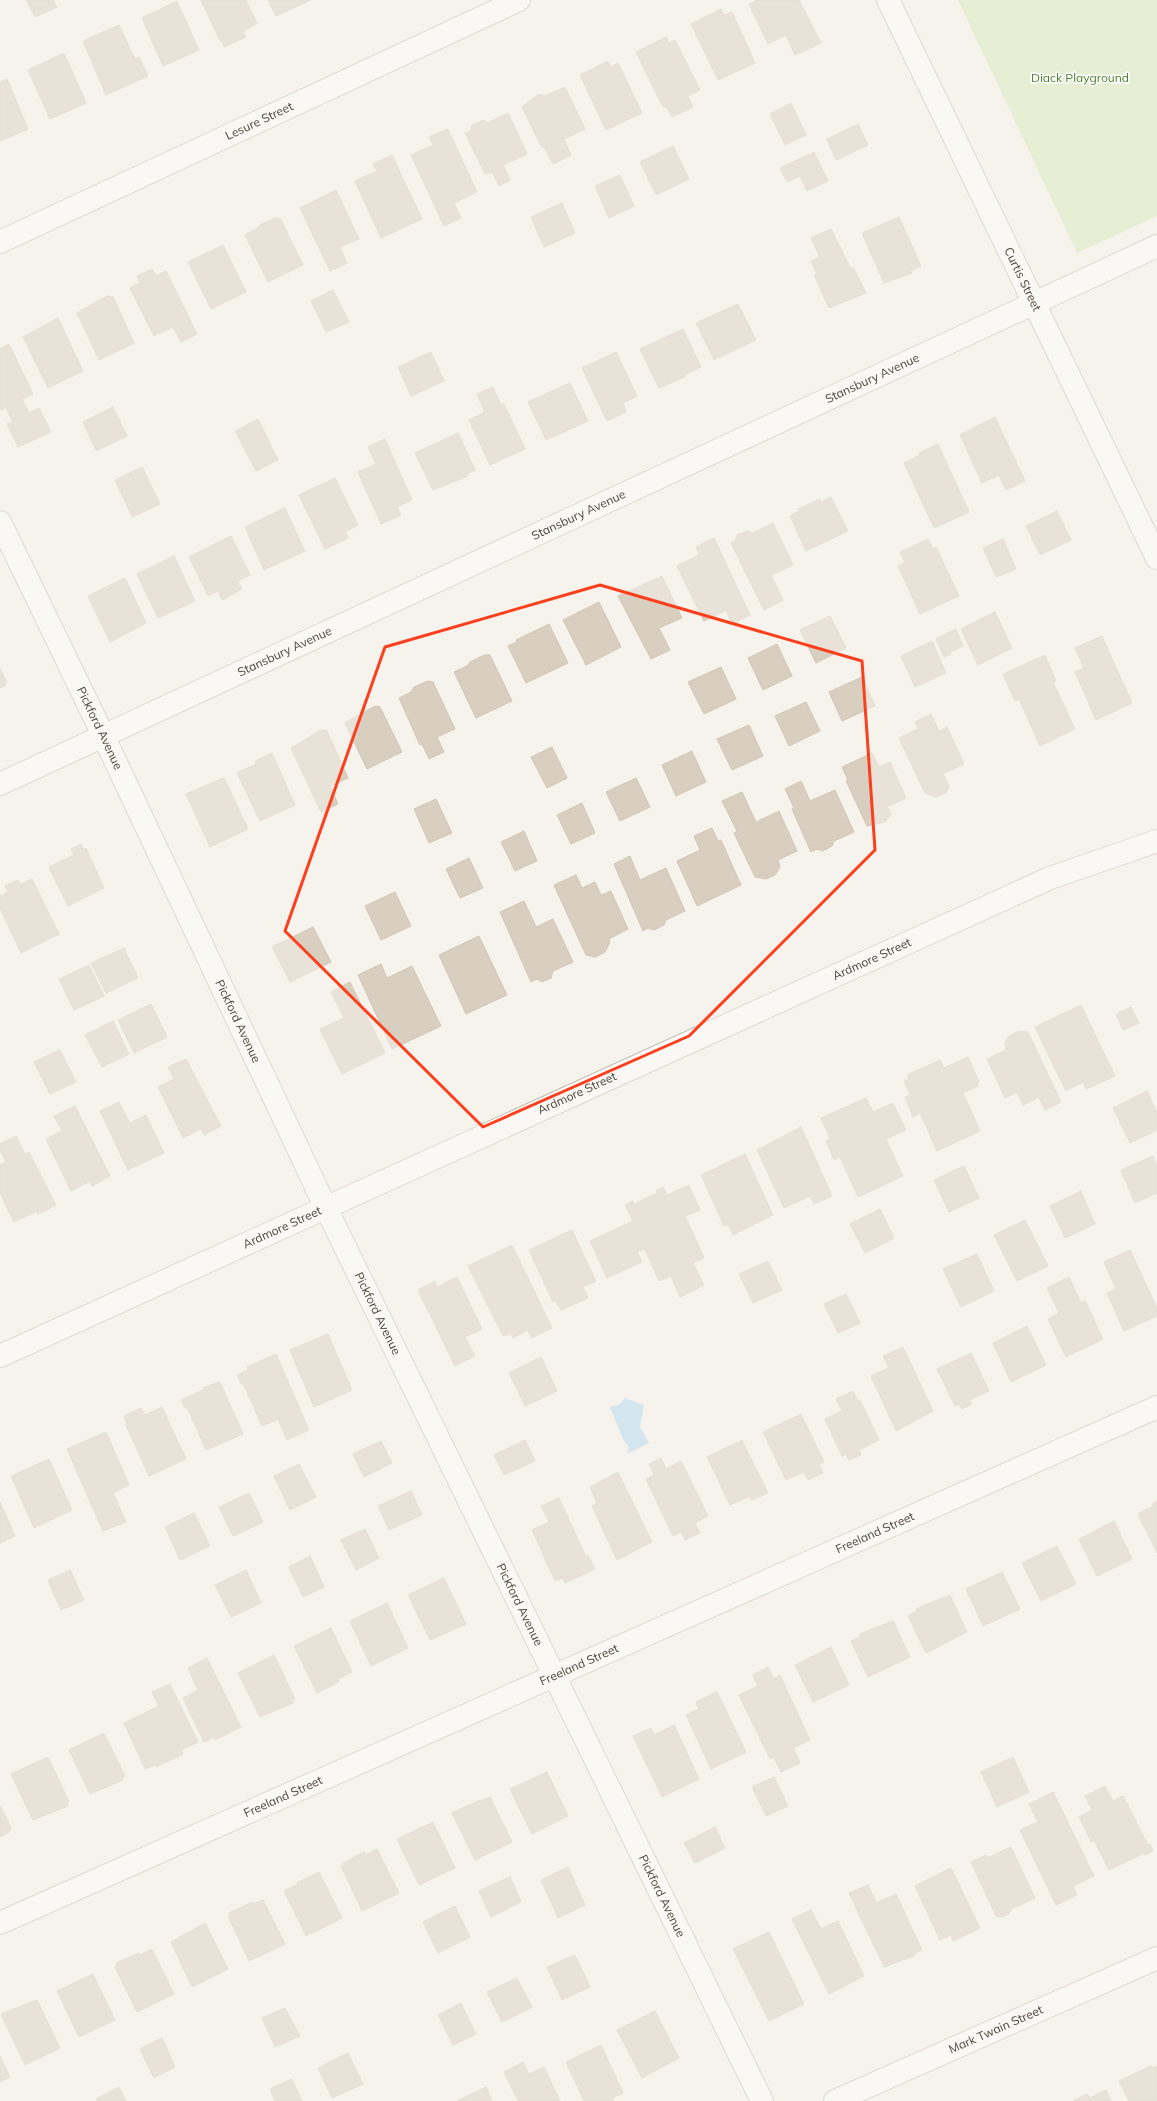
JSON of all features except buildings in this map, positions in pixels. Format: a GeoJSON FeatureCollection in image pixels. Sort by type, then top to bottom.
{"type":"FeatureCollection","features":[{"type":"Feature","properties":{"kind":"street","name":"Lesure Street"},"geometry":{"type":"LineString","coordinates":[[0,242],[519,0]]}},
{"type":"Feature","properties":{"kind":"street","name":"Curtis Street"},"geometry":{"type":"LineString","coordinates":[[888,0],[1157,558]]}},
{"type":"Feature","properties":{"kind":"street","name":"Stansbury Avenue"},"geometry":{"type":"LineString","coordinates":[[0,784],[1157,246]]}},
{"type":"Feature","properties":{"kind":"street","name":"Pickford Avenue"},"geometry":{"type":"LineString","coordinates":[[0,522],[104,735],[326,1208],[762,2101]]}},
{"type":"Feature","properties":{"kind":"street","name":"Ardmore Street"},"geometry":{"type":"LineString","coordinates":[[0,1356],[1050,878],[1157,841]]}},
{"type":"Feature","properties":{"kind":"street","name":"Freeland Street"},"geometry":{"type":"LineString","coordinates":[[0,1923],[1157,1407]]}},
{"type":"Feature","properties":{"kind":"street","name":"Mark Twain Street"},"geometry":{"type":"LineString","coordinates":[[835,2101],[1157,1958]]}},
{"type":"Feature","properties":{"kind":"highlighted area"},"geometry":{"type":"Polygon","coordinates":[[[600,585],[862,661],[875,850],[689,1036],[483,1127],[285,931],[385,647],[600,585]]]}},
{"type":"Feature","properties":{"kind":"green space","name":"Diack Playground"},"geometry":{"type":"Polygon","coordinates":[[[958,0],[1157,0],[1157,216],[1077,253],[958,0]]]}},
{"type":"Feature","properties":{"kind":"water"},"geometry":{"type":"Polygon","coordinates":[[[625,1398],[644,1405],[640,1427],[649,1443],[627,1454],[629,1447],[623,1439],[610,1407],[620,1404],[625,1398]]]}}]}
